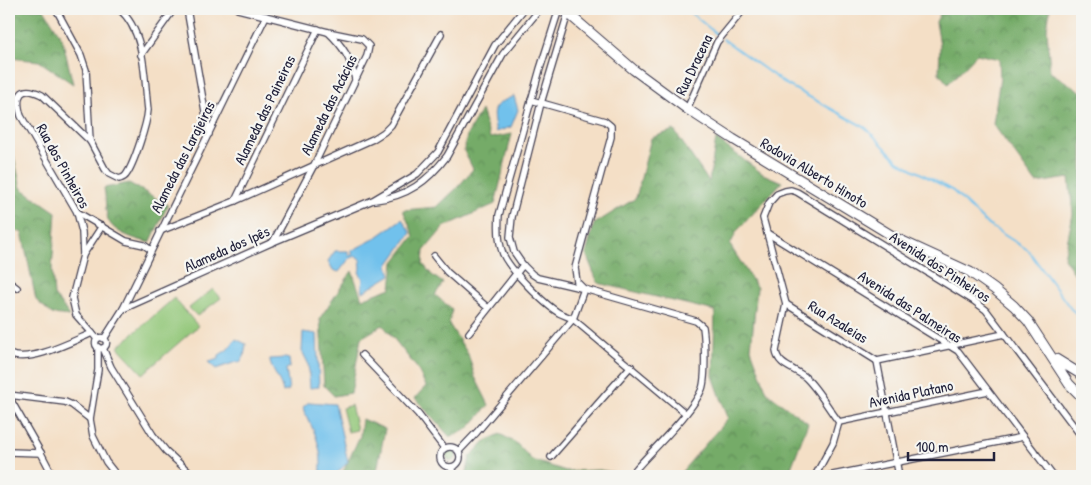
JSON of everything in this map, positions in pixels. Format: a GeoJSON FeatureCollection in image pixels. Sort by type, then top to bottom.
{"type":"FeatureCollection","features":[{"type":"Feature","properties":{"kind":"main road","name":"Rodovia Alberto Hinoto"},"geometry":{"type":"LineString","coordinates":[[566,11],[634,70],[733,139],[896,238],[970,272],[1014,306],[1028,321],[1069,384],[1082,397]]}},
{"type":"Feature","properties":{"kind":"main road","name":"Rodovia Alberto Hinoto"},"geometry":{"type":"LineString","coordinates":[[1050,354],[1066,366],[1082,374]]}},
{"type":"Feature","properties":{"kind":"street"},"geometry":{"type":"LineString","coordinates":[[56,9],[82,56],[86,70],[90,141],[109,174],[119,179],[126,175],[147,120],[142,55],[130,21],[119,9]]}},
{"type":"Feature","properties":{"kind":"street"},"geometry":{"type":"LineString","coordinates":[[142,55],[174,9]]}},
{"type":"Feature","properties":{"kind":"street"},"geometry":{"type":"LineString","coordinates":[[187,9],[209,134]]}},
{"type":"Feature","properties":{"kind":"street","name":"Alameda das Acácias"},"geometry":{"type":"LineString","coordinates":[[238,9],[362,39],[369,46],[367,56],[314,165],[273,242]]}},
{"type":"Feature","properties":{"kind":"street","name":"Alameda dos Ipês"},"geometry":{"type":"LineString","coordinates":[[123,309],[373,200],[417,174],[438,152],[493,48],[524,9]]}},
{"type":"Feature","properties":{"kind":"street","name":"Alameda dos Ipês"},"geometry":{"type":"LineString","coordinates":[[373,200],[389,199],[407,192],[426,180],[437,169],[447,156],[503,54],[540,9]]}},
{"type":"Feature","properties":{"kind":"street"},"geometry":{"type":"LineString","coordinates":[[559,9],[499,215],[501,248],[504,256],[516,273],[558,312],[573,319],[686,413]]}},
{"type":"Feature","properties":{"kind":"street","name":"Rua Dracena"},"geometry":{"type":"LineString","coordinates":[[687,108],[717,42],[744,9]]}},
{"type":"Feature","properties":{"kind":"street"},"geometry":{"type":"LineString","coordinates":[[566,11],[512,217],[510,237],[514,252],[523,265],[538,278],[584,289],[700,324],[704,333],[703,385],[697,398],[686,413],[635,470]]}},
{"type":"Feature","properties":{"kind":"street","name":"Alameda das Larajeiras"},"geometry":{"type":"LineString","coordinates":[[123,309],[266,16]]}},
{"type":"Feature","properties":{"kind":"street"},"geometry":{"type":"LineString","coordinates":[[509,27],[518,34]]}},
{"type":"Feature","properties":{"kind":"street","name":"Alameda das Paineiras"},"geometry":{"type":"LineString","coordinates":[[235,201],[318,29]]}},
{"type":"Feature","properties":{"kind":"street"},"geometry":{"type":"LineString","coordinates":[[328,32],[347,54],[351,61],[355,79]]}},
{"type":"Feature","properties":{"kind":"street"},"geometry":{"type":"LineString","coordinates":[[160,231],[250,195],[373,140],[391,125],[400,111],[441,34]]}},
{"type":"Feature","properties":{"kind":"street"},"geometry":{"type":"LineString","coordinates":[[493,48],[503,54]]}},
{"type":"Feature","properties":{"kind":"street"},"geometry":{"type":"LineString","coordinates":[[544,57],[554,59]]}},
{"type":"Feature","properties":{"kind":"street"},"geometry":{"type":"LineString","coordinates":[[539,73],[550,75]]}},
{"type":"Feature","properties":{"kind":"street","name":"Rua dos Pinheiros"},"geometry":{"type":"LineString","coordinates":[[90,141],[42,95],[26,91],[21,93],[17,105],[21,116],[76,212],[82,232],[83,255],[72,298],[76,315],[97,339]]}},
{"type":"Feature","properties":{"kind":"street"},"geometry":{"type":"LineString","coordinates":[[531,100],[605,121],[611,126],[611,137],[575,268],[577,282],[584,289]]}},
{"type":"Feature","properties":{"kind":"street"},"geometry":{"type":"LineString","coordinates":[[244,184],[250,195]]}},
{"type":"Feature","properties":{"kind":"street","name":"Avenida dos Pinheiros"},"geometry":{"type":"LineString","coordinates":[[767,233],[764,218],[769,203],[778,194],[791,190],[974,301],[991,316],[1082,437]]}},
{"type":"Feature","properties":{"kind":"street"},"geometry":{"type":"LineString","coordinates":[[76,212],[126,240],[144,245],[151,250]]}},
{"type":"Feature","properties":{"kind":"street"},"geometry":{"type":"LineString","coordinates":[[83,255],[102,226]]}},
{"type":"Feature","properties":{"kind":"street"},"geometry":{"type":"LineString","coordinates":[[767,233],[786,304],[776,351],[777,358],[807,379],[839,422],[833,443],[815,476]]}},
{"type":"Feature","properties":{"kind":"street","name":"Avenida das Palmeiras"},"geometry":{"type":"LineString","coordinates":[[767,233],[958,351],[1053,476]]}},
{"type":"Feature","properties":{"kind":"street"},"geometry":{"type":"LineString","coordinates":[[434,256],[447,272],[488,308]]}},
{"type":"Feature","properties":{"kind":"street"},"geometry":{"type":"LineString","coordinates":[[469,333],[523,265]]}},
{"type":"Feature","properties":{"kind":"street"},"geometry":{"type":"LineString","coordinates":[[9,282],[18,288]]}},
{"type":"Feature","properties":{"kind":"street"},"geometry":{"type":"LineString","coordinates":[[458,451],[477,432],[573,319],[584,289]]}},
{"type":"Feature","properties":{"kind":"street","name":"Rua Azaleias"},"geometry":{"type":"LineString","coordinates":[[786,304],[877,361]]}},
{"type":"Feature","properties":{"kind":"street"},"geometry":{"type":"LineString","coordinates":[[100,348],[106,344],[104,339],[123,309]]}},
{"type":"Feature","properties":{"kind":"street"},"geometry":{"type":"LineString","coordinates":[[9,354],[15,357],[30,356],[92,333]]}},
{"type":"Feature","properties":{"kind":"street"},"geometry":{"type":"LineString","coordinates":[[899,476],[877,361],[1004,334]]}},
{"type":"Feature","properties":{"kind":"street"},"geometry":{"type":"LineString","coordinates":[[104,339],[99,337],[95,343],[100,348],[153,435],[166,451],[193,476]]}},
{"type":"Feature","properties":{"kind":"street"},"geometry":{"type":"LineString","coordinates":[[100,348],[90,419],[93,436],[103,456],[117,476]]}},
{"type":"Feature","properties":{"kind":"street"},"geometry":{"type":"LineString","coordinates":[[362,355],[418,414],[444,448]]}},
{"type":"Feature","properties":{"kind":"street"},"geometry":{"type":"LineString","coordinates":[[550,457],[631,366]]}},
{"type":"Feature","properties":{"kind":"street"},"geometry":{"type":"LineString","coordinates":[[98,370],[111,367]]}},
{"type":"Feature","properties":{"kind":"street","name":"Avenida Platano"},"geometry":{"type":"LineString","coordinates":[[839,422],[988,391]]}},
{"type":"Feature","properties":{"kind":"street"},"geometry":{"type":"LineString","coordinates":[[9,396],[65,402],[90,419]]}},
{"type":"Feature","properties":{"kind":"street"},"geometry":{"type":"LineString","coordinates":[[9,396],[53,476]]}},
{"type":"Feature","properties":{"kind":"street"},"geometry":{"type":"LineString","coordinates":[[828,476],[1023,437]]}},
{"type":"Feature","properties":{"kind":"street"},"geometry":{"type":"LineString","coordinates":[[452,446],[458,451],[460,460],[456,465],[451,467],[443,465],[440,453],[444,448],[452,446]]}},
{"type":"Feature","properties":{"kind":"street"},"geometry":{"type":"LineString","coordinates":[[9,452],[41,453]]}},
{"type":"Feature","properties":{"kind":"street"},"geometry":{"type":"LineString","coordinates":[[451,467],[454,476]]}},
{"type":"Feature","properties":{"kind":"green space"},"geometry":{"type":"Polygon","coordinates":[[[9,9],[44,9],[62,38],[73,84],[39,61],[10,58],[10,138],[21,188],[56,212],[52,270],[54,295],[70,316],[52,314],[36,300],[22,232],[9,231],[9,9]]]}},
{"type":"Feature","properties":{"kind":"green space"},"geometry":{"type":"Polygon","coordinates":[[[942,9],[1050,9],[1047,29],[1050,72],[1082,92],[1082,285],[1064,258],[1073,214],[1069,178],[1036,183],[993,124],[1000,78],[999,59],[977,54],[948,84],[939,73],[940,45],[936,22],[942,9]]]}},
{"type":"Feature","properties":{"kind":"green space"},"geometry":{"type":"Polygon","coordinates":[[[481,110],[490,138],[512,134],[495,204],[444,227],[424,251],[423,264],[432,275],[443,283],[435,295],[452,309],[449,324],[468,354],[475,377],[489,405],[468,429],[450,437],[415,398],[426,386],[417,368],[383,325],[361,338],[351,393],[334,396],[324,386],[320,318],[352,271],[362,299],[391,288],[394,262],[414,236],[403,210],[437,207],[473,169],[464,151],[467,135],[481,110]]]}},
{"type":"Feature","properties":{"kind":"green space"},"geometry":{"type":"Polygon","coordinates":[[[674,130],[709,182],[716,139],[763,174],[782,182],[737,231],[730,245],[757,288],[751,349],[767,392],[808,423],[788,476],[678,476],[728,418],[713,376],[715,311],[598,283],[586,254],[594,224],[636,198],[651,138],[674,130]]]}},
{"type":"Feature","properties":{"kind":"green space"},"geometry":{"type":"Polygon","coordinates":[[[129,183],[168,205],[150,243],[118,231],[109,222],[104,188],[129,183]]]}},
{"type":"Feature","properties":{"kind":"green space"},"geometry":{"type":"Polygon","coordinates":[[[213,289],[221,298],[197,316],[189,308],[213,289]]]}},
{"type":"Feature","properties":{"kind":"green space"},"geometry":{"type":"Polygon","coordinates":[[[174,298],[198,326],[143,374],[118,347],[174,298]]]}},
{"type":"Feature","properties":{"kind":"green space"},"geometry":{"type":"Polygon","coordinates":[[[351,405],[357,430],[348,432],[342,408],[351,405]]]}},
{"type":"Feature","properties":{"kind":"green space"},"geometry":{"type":"Polygon","coordinates":[[[362,419],[385,429],[376,476],[341,476],[360,436],[362,419]]]}},
{"type":"Feature","properties":{"kind":"green space"},"geometry":{"type":"Polygon","coordinates":[[[500,434],[516,443],[532,460],[566,471],[600,470],[626,476],[466,476],[470,457],[484,442],[500,434]]]}},
{"type":"Feature","properties":{"kind":"green space"},"geometry":{"type":"Polygon","coordinates":[[[451,449],[457,455],[451,461],[445,455],[451,449]]]}},
{"type":"Feature","properties":{"kind":"water"},"geometry":{"type":"Polygon","coordinates":[[[514,96],[518,110],[511,127],[496,132],[493,118],[494,109],[501,102],[514,96]]]}},
{"type":"Feature","properties":{"kind":"water"},"geometry":{"type":"Polygon","coordinates":[[[402,219],[411,233],[388,265],[391,275],[363,292],[363,279],[359,272],[361,268],[360,259],[356,256],[349,259],[339,272],[333,270],[328,261],[335,251],[348,251],[349,256],[353,254],[351,251],[374,239],[402,219]]]}},
{"type":"Feature","properties":{"kind":"water"},"geometry":{"type":"Polygon","coordinates":[[[303,332],[317,334],[319,387],[310,388],[308,363],[302,351],[303,332]]]}},
{"type":"Feature","properties":{"kind":"water"},"geometry":{"type":"Polygon","coordinates":[[[236,339],[246,344],[244,357],[240,362],[216,369],[208,362],[219,359],[219,355],[227,350],[236,339]]]}},
{"type":"Feature","properties":{"kind":"water"},"geometry":{"type":"Polygon","coordinates":[[[270,359],[289,359],[290,367],[286,369],[289,390],[283,392],[281,384],[271,366],[270,359]]]}},
{"type":"Feature","properties":{"kind":"water"},"geometry":{"type":"Polygon","coordinates":[[[309,402],[335,404],[348,462],[334,476],[320,476],[321,457],[318,444],[303,407],[309,402]]]}},
{"type":"Feature","properties":{"kind":"waterway"},"geometry":{"type":"LineString","coordinates":[[686,9],[719,36]]}},
{"type":"Feature","properties":{"kind":"waterway"},"geometry":{"type":"LineString","coordinates":[[723,39],[784,83],[866,128],[898,161],[953,191],[987,224],[1028,250],[1071,309],[1082,318]]}}]}
